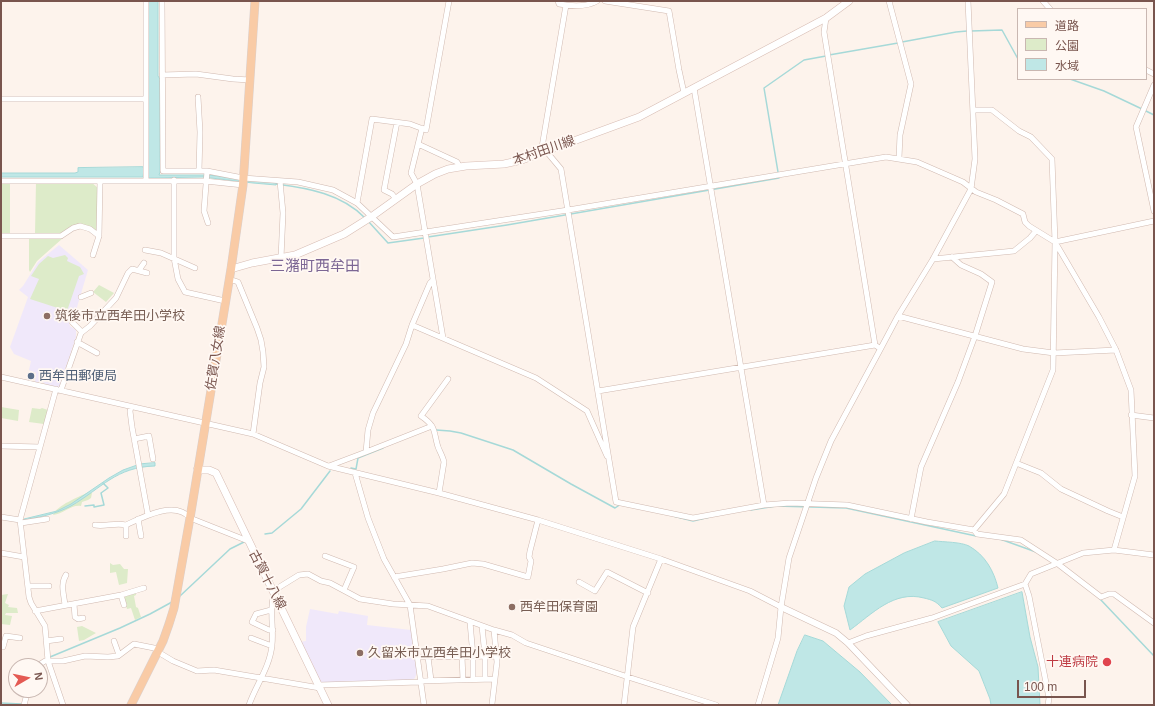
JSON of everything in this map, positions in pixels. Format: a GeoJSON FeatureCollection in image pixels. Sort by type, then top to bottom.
{"type":"FeatureCollection","features":[{"type":"Feature","properties":{"kind":"main road","name":"佐賀八女線"},"geometry":{"type":"LineString","coordinates":[[130,705],[158,651],[160,639],[174,608],[231,269],[243,181],[256,1]]}},
{"type":"Feature","properties":{"kind":"main road","name":"本村田川線"},"geometry":{"type":"LineString","coordinates":[[231,269],[252,263],[294,255],[312,249],[344,234],[371,217],[417,184],[448,169],[504,164],[544,152],[639,116],[826,18],[850,1]]}},
{"type":"Feature","properties":{"kind":"main road","name":"古賀十八線"},"geometry":{"type":"LineString","coordinates":[[197,470],[209,470],[216,474],[328,705]]}},
{"type":"Feature","properties":{"kind":"street"},"geometry":{"type":"LineString","coordinates":[[146,1],[146,180]]}},
{"type":"Feature","properties":{"kind":"street"},"geometry":{"type":"LineString","coordinates":[[162,1],[163,171],[207,171],[243,181]]}},
{"type":"Feature","properties":{"kind":"street"},"geometry":{"type":"LineString","coordinates":[[357,203],[372,119],[410,124],[426,130],[448,1]]}},
{"type":"Feature","properties":{"kind":"street"},"geometry":{"type":"LineString","coordinates":[[558,1],[559,4],[566,5],[592,4],[598,1]]}},
{"type":"Feature","properties":{"kind":"street"},"geometry":{"type":"LineString","coordinates":[[605,1],[669,11],[678,70],[684,93]]}},
{"type":"Feature","properties":{"kind":"street"},"geometry":{"type":"LineString","coordinates":[[889,1],[911,84],[900,135],[899,158]]}},
{"type":"Feature","properties":{"kind":"street"},"geometry":{"type":"LineString","coordinates":[[758,705],[778,638],[788,558],[806,504],[832,441],[898,316],[933,259],[971,189],[975,159],[968,1]]}},
{"type":"Feature","properties":{"kind":"street"},"geometry":{"type":"LineString","coordinates":[[566,5],[544,152],[561,169],[611,464],[616,502],[693,518],[764,505],[790,503],[847,505],[911,519],[974,530],[977,534],[1021,540],[1058,564],[1101,597],[1114,594],[1154,623]]}},
{"type":"Feature","properties":{"kind":"street"},"geometry":{"type":"LineString","coordinates":[[826,18],[824,32],[875,345]]}},
{"type":"Feature","properties":{"kind":"street"},"geometry":{"type":"LineString","coordinates":[[162,75],[196,74],[250,80]]}},
{"type":"Feature","properties":{"kind":"street"},"geometry":{"type":"LineString","coordinates":[[1154,85],[1136,127],[1154,211]]}},
{"type":"Feature","properties":{"kind":"street"},"geometry":{"type":"LineString","coordinates":[[694,88],[764,505]]}},
{"type":"Feature","properties":{"kind":"street"},"geometry":{"type":"LineString","coordinates":[[198,97],[200,171]]}},
{"type":"Feature","properties":{"kind":"street"},"geometry":{"type":"LineString","coordinates":[[1,99],[146,100]]}},
{"type":"Feature","properties":{"kind":"street"},"geometry":{"type":"LineString","coordinates":[[973,110],[992,110],[1019,131],[1031,137],[1052,159],[1055,242],[1053,370],[1004,494],[974,530]]}},
{"type":"Feature","properties":{"kind":"street"},"geometry":{"type":"LineString","coordinates":[[396,199],[392,194],[384,190],[397,122]]}},
{"type":"Feature","properties":{"kind":"street"},"geometry":{"type":"LineString","coordinates":[[422,128],[411,174],[417,184],[443,338]]}},
{"type":"Feature","properties":{"kind":"street"},"geometry":{"type":"LineString","coordinates":[[418,144],[457,162],[460,167]]}},
{"type":"Feature","properties":{"kind":"street"},"geometry":{"type":"LineString","coordinates":[[1,181],[174,180],[298,182],[333,190],[357,203],[393,237],[568,210],[886,157],[917,162],[963,182],[971,189],[1023,214],[1025,222],[1036,232],[1055,242],[1099,317],[1116,350],[1131,390],[1135,476],[1114,550]]}},
{"type":"Feature","properties":{"kind":"street"},"geometry":{"type":"LineString","coordinates":[[207,171],[205,181],[204,211],[208,223]]}},
{"type":"Feature","properties":{"kind":"street"},"geometry":{"type":"LineString","coordinates":[[174,180],[174,258],[178,279],[185,292],[225,301]]}},
{"type":"Feature","properties":{"kind":"street"},"geometry":{"type":"LineString","coordinates":[[93,255],[99,236],[100,181]]}},
{"type":"Feature","properties":{"kind":"street"},"geometry":{"type":"LineString","coordinates":[[280,181],[283,214],[281,258]]}},
{"type":"Feature","properties":{"kind":"street"},"geometry":{"type":"LineString","coordinates":[[1055,242],[1154,221]]}},
{"type":"Feature","properties":{"kind":"street"},"geometry":{"type":"LineString","coordinates":[[1,236],[61,236],[73,228],[80,226],[90,229],[99,236]]}},
{"type":"Feature","properties":{"kind":"street"},"geometry":{"type":"LineString","coordinates":[[933,259],[1014,251],[1036,232]]}},
{"type":"Feature","properties":{"kind":"street"},"geometry":{"type":"LineString","coordinates":[[145,250],[161,253],[195,268]]}},
{"type":"Feature","properties":{"kind":"street"},"geometry":{"type":"LineString","coordinates":[[911,519],[921,467],[958,382],[975,336],[992,282],[981,274],[961,266],[952,257]]}},
{"type":"Feature","properties":{"kind":"street"},"geometry":{"type":"LineString","coordinates":[[139,270],[144,263]]}},
{"type":"Feature","properties":{"kind":"street"},"geometry":{"type":"LineString","coordinates":[[48,658],[45,626],[31,603],[20,521],[40,447],[58,390],[82,332],[90,326],[116,298],[128,273],[132,269],[147,273]]}},
{"type":"Feature","properties":{"kind":"street"},"geometry":{"type":"LineString","coordinates":[[229,279],[238,282],[261,340],[264,367],[260,383],[253,434]]}},
{"type":"Feature","properties":{"kind":"street"},"geometry":{"type":"LineString","coordinates":[[366,452],[368,430],[373,413],[406,344],[412,325],[430,283],[433,280]]}},
{"type":"Feature","properties":{"kind":"street"},"geometry":{"type":"LineString","coordinates":[[82,297],[91,293]]}},
{"type":"Feature","properties":{"kind":"street"},"geometry":{"type":"LineString","coordinates":[[76,314],[72,322],[82,332]]}},
{"type":"Feature","properties":{"kind":"street"},"geometry":{"type":"LineString","coordinates":[[898,316],[1023,349],[1054,353],[1116,350]]}},
{"type":"Feature","properties":{"kind":"street"},"geometry":{"type":"LineString","coordinates":[[412,325],[536,378],[587,411],[611,464]]}},
{"type":"Feature","properties":{"kind":"street"},"geometry":{"type":"LineString","coordinates":[[77,342],[97,354]]}},
{"type":"Feature","properties":{"kind":"street"},"geometry":{"type":"LineString","coordinates":[[598,391],[875,345],[881,348]]}},
{"type":"Feature","properties":{"kind":"street"},"geometry":{"type":"LineString","coordinates":[[1,377],[253,434],[328,466],[538,520],[662,559],[750,591],[836,633],[848,643],[907,705]]}},
{"type":"Feature","properties":{"kind":"street"},"geometry":{"type":"LineString","coordinates":[[439,494],[444,462],[436,441],[436,432],[430,423],[421,416],[448,379]]}},
{"type":"Feature","properties":{"kind":"street"},"geometry":{"type":"LineString","coordinates":[[131,407],[130,411],[134,439],[148,514]]}},
{"type":"Feature","properties":{"kind":"street"},"geometry":{"type":"LineString","coordinates":[[1131,415],[1154,418]]}},
{"type":"Feature","properties":{"kind":"street"},"geometry":{"type":"LineString","coordinates":[[328,466],[432,426]]}},
{"type":"Feature","properties":{"kind":"street"},"geometry":{"type":"LineString","coordinates":[[134,439],[149,436],[153,459]]}},
{"type":"Feature","properties":{"kind":"street"},"geometry":{"type":"LineString","coordinates":[[1,446],[40,447]]}},
{"type":"Feature","properties":{"kind":"street"},"geometry":{"type":"LineString","coordinates":[[1016,463],[1041,473],[1061,489],[1123,517]]}},
{"type":"Feature","properties":{"kind":"street"},"geometry":{"type":"LineString","coordinates":[[355,473],[368,518],[384,559],[410,605],[424,705]]}},
{"type":"Feature","properties":{"kind":"street"},"geometry":{"type":"LineString","coordinates":[[95,525],[126,525],[148,514],[176,510],[187,514],[190,518],[248,541]]}},
{"type":"Feature","properties":{"kind":"street"},"geometry":{"type":"LineString","coordinates":[[1,517],[20,521],[47,519]]}},
{"type":"Feature","properties":{"kind":"street"},"geometry":{"type":"LineString","coordinates":[[138,519],[141,536]]}},
{"type":"Feature","properties":{"kind":"street"},"geometry":{"type":"LineString","coordinates":[[394,577],[442,570],[472,563],[483,564],[528,577],[531,560],[529,557],[530,551],[538,520]]}},
{"type":"Feature","properties":{"kind":"street"},"geometry":{"type":"LineString","coordinates":[[126,525],[126,536]]}},
{"type":"Feature","properties":{"kind":"street"},"geometry":{"type":"LineString","coordinates":[[848,643],[866,636],[932,618],[1025,584],[1031,574],[1083,554],[1114,550],[1154,555]]}},
{"type":"Feature","properties":{"kind":"street"},"geometry":{"type":"LineString","coordinates":[[1,553],[24,558]]}},
{"type":"Feature","properties":{"kind":"street"},"geometry":{"type":"LineString","coordinates":[[325,556],[354,567],[344,590]]}},
{"type":"Feature","properties":{"kind":"street"},"geometry":{"type":"LineString","coordinates":[[624,705],[633,627],[662,559]]}},
{"type":"Feature","properties":{"kind":"street"},"geometry":{"type":"LineString","coordinates":[[579,582],[595,591],[607,572],[648,593]]}},
{"type":"Feature","properties":{"kind":"street"},"geometry":{"type":"LineString","coordinates":[[249,705],[270,659],[273,630],[271,610],[274,592],[299,575],[308,574],[360,599],[428,606],[470,622],[512,635],[526,643],[716,705]]}},
{"type":"Feature","properties":{"kind":"street"},"geometry":{"type":"LineString","coordinates":[[65,605],[62,585],[66,575]]}},
{"type":"Feature","properties":{"kind":"street"},"geometry":{"type":"LineString","coordinates":[[1025,584],[1029,596],[1049,698],[1048,705]]}},
{"type":"Feature","properties":{"kind":"street"},"geometry":{"type":"LineString","coordinates":[[28,586],[49,586]]}},
{"type":"Feature","properties":{"kind":"street"},"geometry":{"type":"LineString","coordinates":[[35,611],[121,596],[144,588]]}},
{"type":"Feature","properties":{"kind":"street"},"geometry":{"type":"LineString","coordinates":[[121,596],[124,605]]}},
{"type":"Feature","properties":{"kind":"street"},"geometry":{"type":"LineString","coordinates":[[74,604],[75,616],[78,619],[83,618]]}},
{"type":"Feature","properties":{"kind":"street"},"geometry":{"type":"LineString","coordinates":[[271,610],[256,614],[252,622],[269,630],[273,630]]}},
{"type":"Feature","properties":{"kind":"street"},"geometry":{"type":"LineString","coordinates":[[470,622],[473,656],[473,680]]}},
{"type":"Feature","properties":{"kind":"street"},"geometry":{"type":"LineString","coordinates":[[482,626],[485,656],[485,679]]}},
{"type":"Feature","properties":{"kind":"street"},"geometry":{"type":"LineString","coordinates":[[492,704],[497,662],[494,630]]}},
{"type":"Feature","properties":{"kind":"street"},"geometry":{"type":"LineString","coordinates":[[1,647],[3,647],[6,636],[20,638]]}},
{"type":"Feature","properties":{"kind":"street"},"geometry":{"type":"LineString","coordinates":[[251,638],[272,646]]}},
{"type":"Feature","properties":{"kind":"street"},"geometry":{"type":"LineString","coordinates":[[46,641],[61,639]]}},
{"type":"Feature","properties":{"kind":"street"},"geometry":{"type":"LineString","coordinates":[[114,641],[119,655]]}},
{"type":"Feature","properties":{"kind":"street"},"geometry":{"type":"LineString","coordinates":[[63,705],[48,661],[63,661],[85,656],[108,657],[119,655],[134,644],[158,651],[173,661],[197,671],[214,670],[320,687],[420,682],[431,680],[494,679]]}},
{"type":"Feature","properties":{"kind":"street"},"geometry":{"type":"LineString","coordinates":[[462,656],[463,680]]}},
{"type":"Feature","properties":{"kind":"street"},"geometry":{"type":"LineString","coordinates":[[417,657],[496,656]]}},
{"type":"Feature","properties":{"kind":"street"},"geometry":{"type":"LineString","coordinates":[[428,657],[431,680]]}},
{"type":"Feature","properties":{"kind":"shaded area","name":"筑後市立西牟田小学校"},"geometry":{"type":"Polygon","coordinates":[[[59,245],[88,270],[75,314],[71,317],[69,323],[70,326],[76,330],[76,337],[59,388],[43,382],[35,382],[36,373],[29,370],[31,361],[14,354],[10,347],[28,297],[19,290],[38,262],[59,245]]]}},
{"type":"Feature","properties":{"kind":"shaded area","name":"久留米市立西牟田小学校"},"geometry":{"type":"Polygon","coordinates":[[[310,609],[338,614],[339,611],[368,616],[367,625],[411,630],[417,672],[415,678],[412,680],[320,683],[300,642],[306,641],[306,627],[310,609]]]}},
{"type":"Feature","properties":{"kind":"green space"},"geometry":{"type":"Polygon","coordinates":[[[1,182],[10,182],[10,233],[1,233],[1,182]]]}},
{"type":"Feature","properties":{"kind":"green space"},"geometry":{"type":"Polygon","coordinates":[[[36,182],[91,182],[98,188],[98,230],[96,232],[81,225],[61,234],[35,234],[36,182]]]}},
{"type":"Feature","properties":{"kind":"green space"},"geometry":{"type":"Polygon","coordinates":[[[29,238],[63,238],[37,261],[30,272],[29,270],[29,238]]]}},
{"type":"Feature","properties":{"kind":"green space"},"geometry":{"type":"Polygon","coordinates":[[[65,255],[68,258],[67,261],[80,267],[84,274],[79,276],[67,311],[30,299],[39,279],[31,276],[39,264],[48,256],[53,258],[65,255]]]}},
{"type":"Feature","properties":{"kind":"green space"},"geometry":{"type":"Polygon","coordinates":[[[99,285],[114,293],[106,302],[93,292],[99,285]]]}},
{"type":"Feature","properties":{"kind":"green space"},"geometry":{"type":"Polygon","coordinates":[[[1,407],[19,410],[18,421],[1,418],[1,407]]]}},
{"type":"Feature","properties":{"kind":"green space"},"geometry":{"type":"Polygon","coordinates":[[[32,408],[42,408],[48,410],[44,424],[29,422],[32,408]]]}},
{"type":"Feature","properties":{"kind":"green space"},"geometry":{"type":"Polygon","coordinates":[[[89,492],[92,493],[91,498],[82,502],[81,506],[74,506],[53,515],[59,508],[89,492]]]}},
{"type":"Feature","properties":{"kind":"green space"},"geometry":{"type":"Polygon","coordinates":[[[110,563],[113,565],[120,564],[124,569],[128,569],[127,583],[119,585],[116,572],[110,573],[110,563]]]}},
{"type":"Feature","properties":{"kind":"green space"},"geometry":{"type":"Polygon","coordinates":[[[136,593],[134,596],[136,607],[138,608],[141,617],[135,620],[131,608],[127,609],[123,597],[136,593]]]}},
{"type":"Feature","properties":{"kind":"green space"},"geometry":{"type":"Polygon","coordinates":[[[8,594],[5,603],[9,605],[8,607],[17,608],[18,613],[6,613],[5,615],[12,616],[10,625],[1,624],[1,595],[8,594]]]}},
{"type":"Feature","properties":{"kind":"green space"},"geometry":{"type":"Polygon","coordinates":[[[82,626],[96,633],[84,640],[79,641],[77,627],[82,626]]]}},
{"type":"Feature","properties":{"kind":"water"},"geometry":{"type":"Polygon","coordinates":[[[149,1],[158,1],[158,76],[160,79],[159,175],[208,175],[277,183],[276,185],[203,177],[149,178],[149,1]]]}},
{"type":"Feature","properties":{"kind":"water"},"geometry":{"type":"Polygon","coordinates":[[[143,167],[143,177],[1,177],[1,173],[75,173],[78,172],[78,168],[143,167]]]}},
{"type":"Feature","properties":{"kind":"water"},"geometry":{"type":"Polygon","coordinates":[[[155,463],[155,466],[141,467],[119,474],[65,509],[48,515],[24,520],[57,511],[71,504],[123,470],[140,464],[155,463]]]}},
{"type":"Feature","properties":{"kind":"water"},"geometry":{"type":"Polygon","coordinates":[[[935,541],[962,544],[975,550],[988,564],[998,588],[942,608],[932,600],[913,596],[903,597],[884,605],[850,630],[844,606],[849,587],[865,574],[904,553],[935,541]]]}},
{"type":"Feature","properties":{"kind":"water"},"geometry":{"type":"Polygon","coordinates":[[[1022,592],[1030,637],[1038,667],[1040,705],[991,705],[979,671],[951,646],[938,622],[1022,592]]]}},
{"type":"Feature","properties":{"kind":"water"},"geometry":{"type":"Polygon","coordinates":[[[805,635],[823,641],[860,672],[892,705],[778,705],[797,651],[805,635]]]}},
{"type":"Feature","properties":{"kind":"waterway"},"geometry":{"type":"LineString","coordinates":[[971,31],[1002,30],[1017,57]]}},
{"type":"Feature","properties":{"kind":"waterway"},"geometry":{"type":"LineString","coordinates":[[902,42],[967,31]]}},
{"type":"Feature","properties":{"kind":"waterway"},"geometry":{"type":"LineString","coordinates":[[829,55],[898,43]]}},
{"type":"Feature","properties":{"kind":"waterway"},"geometry":{"type":"LineString","coordinates":[[428,237],[507,225],[779,178],[764,88],[804,60],[826,56]]}},
{"type":"Feature","properties":{"kind":"waterway"},"geometry":{"type":"LineString","coordinates":[[1073,80],[1104,91],[1142,109]]}},
{"type":"Feature","properties":{"kind":"waterway"},"geometry":{"type":"LineString","coordinates":[[1146,111],[1154,115]]}},
{"type":"Feature","properties":{"kind":"waterway"},"geometry":{"type":"LineString","coordinates":[[276,184],[312,190],[335,198],[346,203],[365,218]]}},
{"type":"Feature","properties":{"kind":"waterway"},"geometry":{"type":"LineString","coordinates":[[368,221],[388,243],[424,238]]}},
{"type":"Feature","properties":{"kind":"waterway"},"geometry":{"type":"LineString","coordinates":[[436,430],[461,433],[513,450],[615,508],[621,504]]}},
{"type":"Feature","properties":{"kind":"waterway"},"geometry":{"type":"LineString","coordinates":[[351,468],[356,469],[358,458],[383,448]]}},
{"type":"Feature","properties":{"kind":"waterway"},"geometry":{"type":"LineString","coordinates":[[265,534],[272,533],[301,509],[330,471]]}},
{"type":"Feature","properties":{"kind":"waterway"},"geometry":{"type":"LineString","coordinates":[[85,506],[94,505],[94,507],[104,505],[101,493],[108,488],[103,483]]}},
{"type":"Feature","properties":{"kind":"waterway"},"geometry":{"type":"LineString","coordinates":[[751,510],[776,506],[846,508],[976,536]]}},
{"type":"Feature","properties":{"kind":"waterway"},"geometry":{"type":"LineString","coordinates":[[673,516],[693,521],[710,517]]}},
{"type":"Feature","properties":{"kind":"waterway"},"geometry":{"type":"LineString","coordinates":[[1000,539],[1036,552]]}},
{"type":"Feature","properties":{"kind":"waterway"},"geometry":{"type":"LineString","coordinates":[[180,596],[230,549],[244,542]]}},
{"type":"Feature","properties":{"kind":"waterway"},"geometry":{"type":"LineString","coordinates":[[1100,599],[1154,656]]}},
{"type":"Feature","properties":{"kind":"waterway"},"geometry":{"type":"LineString","coordinates":[[50,657],[120,628],[172,602]]}},
{"type":"Feature","properties":{"kind":"waterway"},"geometry":{"type":"LineString","coordinates":[[1,703],[21,704]]}},
{"type":"Feature","properties":{"kind":"place","name":"筑後市立西牟田小学校"},"geometry":{"type":"Point","coordinates":[47,316]}},
{"type":"Feature","properties":{"kind":"place","name":"西牟田郵便局"},"geometry":{"type":"Point","coordinates":[31,376]}},
{"type":"Feature","properties":{"kind":"place","name":"西牟田保育園"},"geometry":{"type":"Point","coordinates":[512,607]}},
{"type":"Feature","properties":{"kind":"place","name":"久留米市立西牟田小学校"},"geometry":{"type":"Point","coordinates":[360,653]}},
{"type":"Feature","properties":{"kind":"place","name":"十連病院"},"geometry":{"type":"Point","coordinates":[1107,662]}},
{"type":"Feature","properties":{"kind":"district","name":"三潴町西牟田"},"geometry":{"type":"Point","coordinates":[315,267]}}]}
